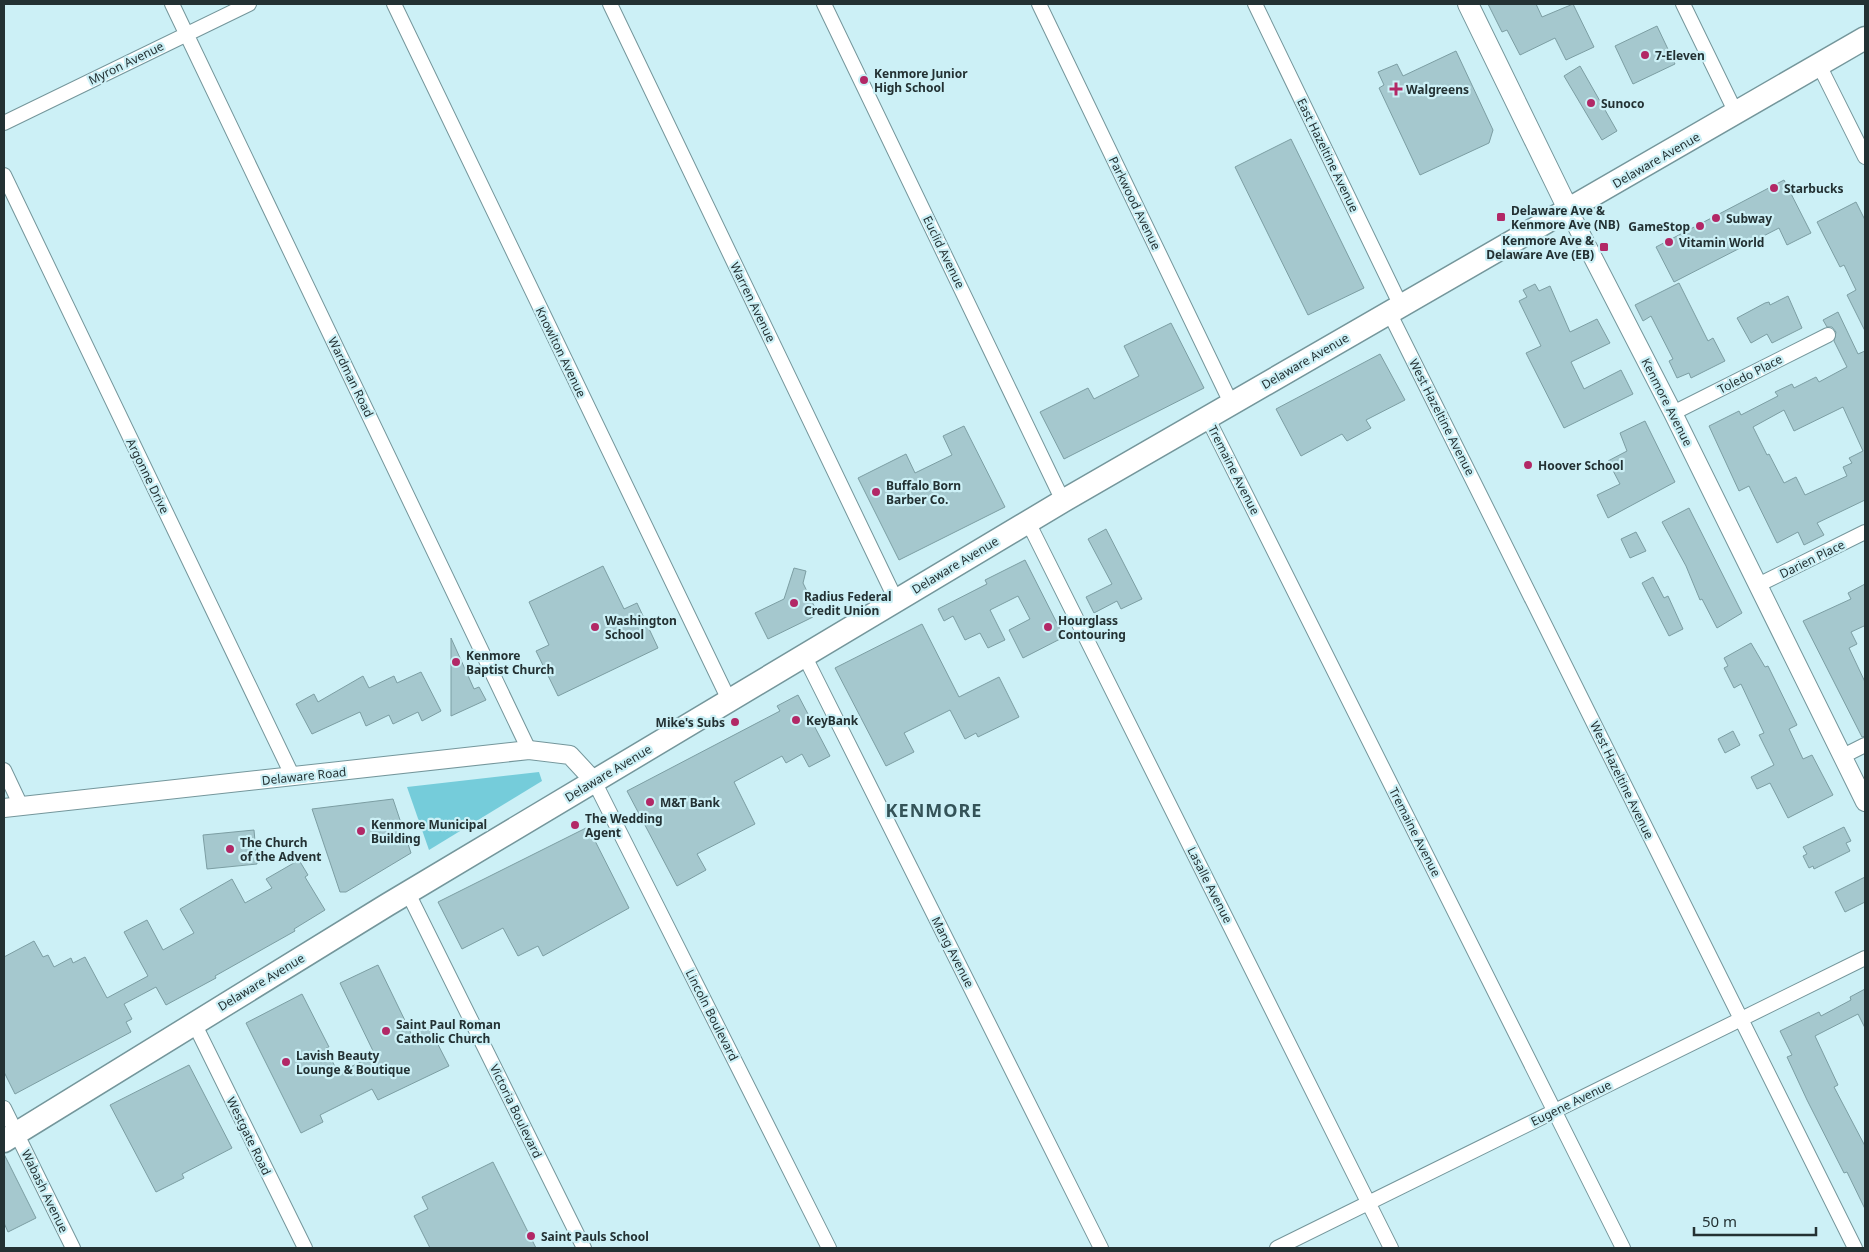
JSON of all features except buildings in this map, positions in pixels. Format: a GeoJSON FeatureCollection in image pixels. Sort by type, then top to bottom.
{"type":"FeatureCollection","features":[{"type":"Feature","properties":{"kind":"main road","name":"Kenmore Avenue"},"geometry":{"type":"LineString","coordinates":[[1468,4],[1569,210]]}},
{"type":"Feature","properties":{"kind":"main road","name":"Delaware Avenue"},"geometry":{"type":"LineString","coordinates":[[10,1137],[408,893],[1063,501],[1865,38]]}},
{"type":"Feature","properties":{"kind":"street","name":"Wardman Road"},"geometry":{"type":"LineString","coordinates":[[172,4],[529,750]]}},
{"type":"Feature","properties":{"kind":"street","name":"Myron Avenue"},"geometry":{"type":"LineString","coordinates":[[4,123],[249,4]]}},
{"type":"Feature","properties":{"kind":"street","name":"Knowlton Avenue"},"geometry":{"type":"LineString","coordinates":[[394,4],[729,700]]}},
{"type":"Feature","properties":{"kind":"street","name":"Warren Avenue"},"geometry":{"type":"LineString","coordinates":[[610,4],[896,600]]}},
{"type":"Feature","properties":{"kind":"street","name":"Euclid Avenue"},"geometry":{"type":"LineString","coordinates":[[824,4],[1063,501]]}},
{"type":"Feature","properties":{"kind":"street","name":"Parkwood Avenue"},"geometry":{"type":"LineString","coordinates":[[1039,4],[1231,403]]}},
{"type":"Feature","properties":{"kind":"street","name":"East Hazeltine Avenue"},"geometry":{"type":"LineString","coordinates":[[1255,4],[1395,309]]}},
{"type":"Feature","properties":{"kind":"street"},"geometry":{"type":"LineString","coordinates":[[1683,4],[1736,113]]}},
{"type":"Feature","properties":{"kind":"street"},"geometry":{"type":"LineString","coordinates":[[1819,65],[1865,157]]}},
{"type":"Feature","properties":{"kind":"street","name":"Argonne Drive"},"geometry":{"type":"LineString","coordinates":[[4,175],[293,777]]}},
{"type":"Feature","properties":{"kind":"street","name":"Kenmore Avenue"},"geometry":{"type":"LineString","coordinates":[[1569,210],[1673,413],[1865,802]]}},
{"type":"Feature","properties":{"kind":"street","name":"West Hazeltine Avenue"},"geometry":{"type":"LineString","coordinates":[[1395,309],[1855,1248]]}},
{"type":"Feature","properties":{"kind":"street","name":"Toledo Place"},"geometry":{"type":"LineString","coordinates":[[1673,413],[1828,335]]}},
{"type":"Feature","properties":{"kind":"street","name":"Tremaine Avenue"},"geometry":{"type":"LineString","coordinates":[[1208,417],[1623,1248]]}},
{"type":"Feature","properties":{"kind":"street","name":"Lasalle Avenue"},"geometry":{"type":"LineString","coordinates":[[1028,522],[1391,1248]]}},
{"type":"Feature","properties":{"kind":"street","name":"Darien Place"},"geometry":{"type":"LineString","coordinates":[[1758,585],[1865,532]]}},
{"type":"Feature","properties":{"kind":"street","name":"Mang Avenue"},"geometry":{"type":"LineString","coordinates":[[804,655],[1101,1248]]}},
{"type":"Feature","properties":{"kind":"street"},"geometry":{"type":"LineString","coordinates":[[1843,756],[1865,745]]}},
{"type":"Feature","properties":{"kind":"street","name":"Delaware Road"},"geometry":{"type":"LineString","coordinates":[[4,808],[529,750],[570,756],[594,781]]}},
{"type":"Feature","properties":{"kind":"street"},"geometry":{"type":"LineString","coordinates":[[4,770],[21,806]]}},
{"type":"Feature","properties":{"kind":"street","name":"Lincoln Boulevard"},"geometry":{"type":"LineString","coordinates":[[594,781],[829,1248]]}},
{"type":"Feature","properties":{"kind":"street","name":"Victoria Boulevard"},"geometry":{"type":"LineString","coordinates":[[408,893],[584,1248]]}},
{"type":"Feature","properties":{"kind":"street","name":"Eugene Avenue"},"geometry":{"type":"LineString","coordinates":[[1277,1248],[1865,958]]}},
{"type":"Feature","properties":{"kind":"street","name":"Westgate Road"},"geometry":{"type":"LineString","coordinates":[[194,1023],[305,1248]]}},
{"type":"Feature","properties":{"kind":"street","name":"Wabash Avenue"},"geometry":{"type":"LineString","coordinates":[[4,1108],[10,1137],[73,1248]]}},
{"type":"Feature","properties":{"kind":"shaded area"},"geometry":{"type":"Polygon","coordinates":[[[539,772],[542,781],[429,850],[407,787],[539,772]]]}},
{"type":"Feature","properties":{"kind":"place","name":"7-Eleven"},"geometry":{"type":"Point","coordinates":[1645,55]}},
{"type":"Feature","properties":{"kind":"place","name":"Kenmore Junior High School"},"geometry":{"type":"Point","coordinates":[864,80]}},
{"type":"Feature","properties":{"kind":"place","name":"Walgreens"},"geometry":{"type":"Point","coordinates":[1396,89]}},
{"type":"Feature","properties":{"kind":"place","name":"Sunoco"},"geometry":{"type":"Point","coordinates":[1591,103]}},
{"type":"Feature","properties":{"kind":"place","name":"Starbucks"},"geometry":{"type":"Point","coordinates":[1774,188]}},
{"type":"Feature","properties":{"kind":"place","name":"Delaware Ave & Kenmore Ave (NB)"},"geometry":{"type":"Point","coordinates":[1501,217]}},
{"type":"Feature","properties":{"kind":"place","name":"Subway"},"geometry":{"type":"Point","coordinates":[1716,218]}},
{"type":"Feature","properties":{"kind":"place","name":"GameStop"},"geometry":{"type":"Point","coordinates":[1700,226]}},
{"type":"Feature","properties":{"kind":"place","name":"Vitamin World"},"geometry":{"type":"Point","coordinates":[1669,242]}},
{"type":"Feature","properties":{"kind":"place","name":"Kenmore Ave & Delaware Ave (EB)"},"geometry":{"type":"Point","coordinates":[1604,247]}},
{"type":"Feature","properties":{"kind":"place","name":"Hoover School"},"geometry":{"type":"Point","coordinates":[1528,465]}},
{"type":"Feature","properties":{"kind":"place","name":"Buffalo Born Barber Co."},"geometry":{"type":"Point","coordinates":[876,492]}},
{"type":"Feature","properties":{"kind":"place","name":"Radius Federal Credit Union"},"geometry":{"type":"Point","coordinates":[794,603]}},
{"type":"Feature","properties":{"kind":"place","name":"Washington School"},"geometry":{"type":"Point","coordinates":[595,627]}},
{"type":"Feature","properties":{"kind":"place","name":"Hourglass Contouring"},"geometry":{"type":"Point","coordinates":[1048,627]}},
{"type":"Feature","properties":{"kind":"place","name":"Kenmore Baptist Church"},"geometry":{"type":"Point","coordinates":[456,662]}},
{"type":"Feature","properties":{"kind":"place","name":"KeyBank"},"geometry":{"type":"Point","coordinates":[796,720]}},
{"type":"Feature","properties":{"kind":"place","name":"Mike's Subs"},"geometry":{"type":"Point","coordinates":[735,722]}},
{"type":"Feature","properties":{"kind":"place","name":"M&T Bank"},"geometry":{"type":"Point","coordinates":[650,802]}},
{"type":"Feature","properties":{"kind":"place","name":"The Wedding Agent"},"geometry":{"type":"Point","coordinates":[575,825]}},
{"type":"Feature","properties":{"kind":"place","name":"Kenmore Municipal Building"},"geometry":{"type":"Point","coordinates":[361,831]}},
{"type":"Feature","properties":{"kind":"place","name":"The Church of the Advent"},"geometry":{"type":"Point","coordinates":[230,849]}},
{"type":"Feature","properties":{"kind":"place","name":"Saint Paul Roman Catholic Church"},"geometry":{"type":"Point","coordinates":[386,1031]}},
{"type":"Feature","properties":{"kind":"place","name":"Lavish Beauty Lounge & Boutique"},"geometry":{"type":"Point","coordinates":[286,1062]}},
{"type":"Feature","properties":{"kind":"place","name":"Saint Pauls School"},"geometry":{"type":"Point","coordinates":[531,1236]}},
{"type":"Feature","properties":{"kind":"district","name":"KENMORE"},"geometry":{"type":"Point","coordinates":[934,810]}}]}
